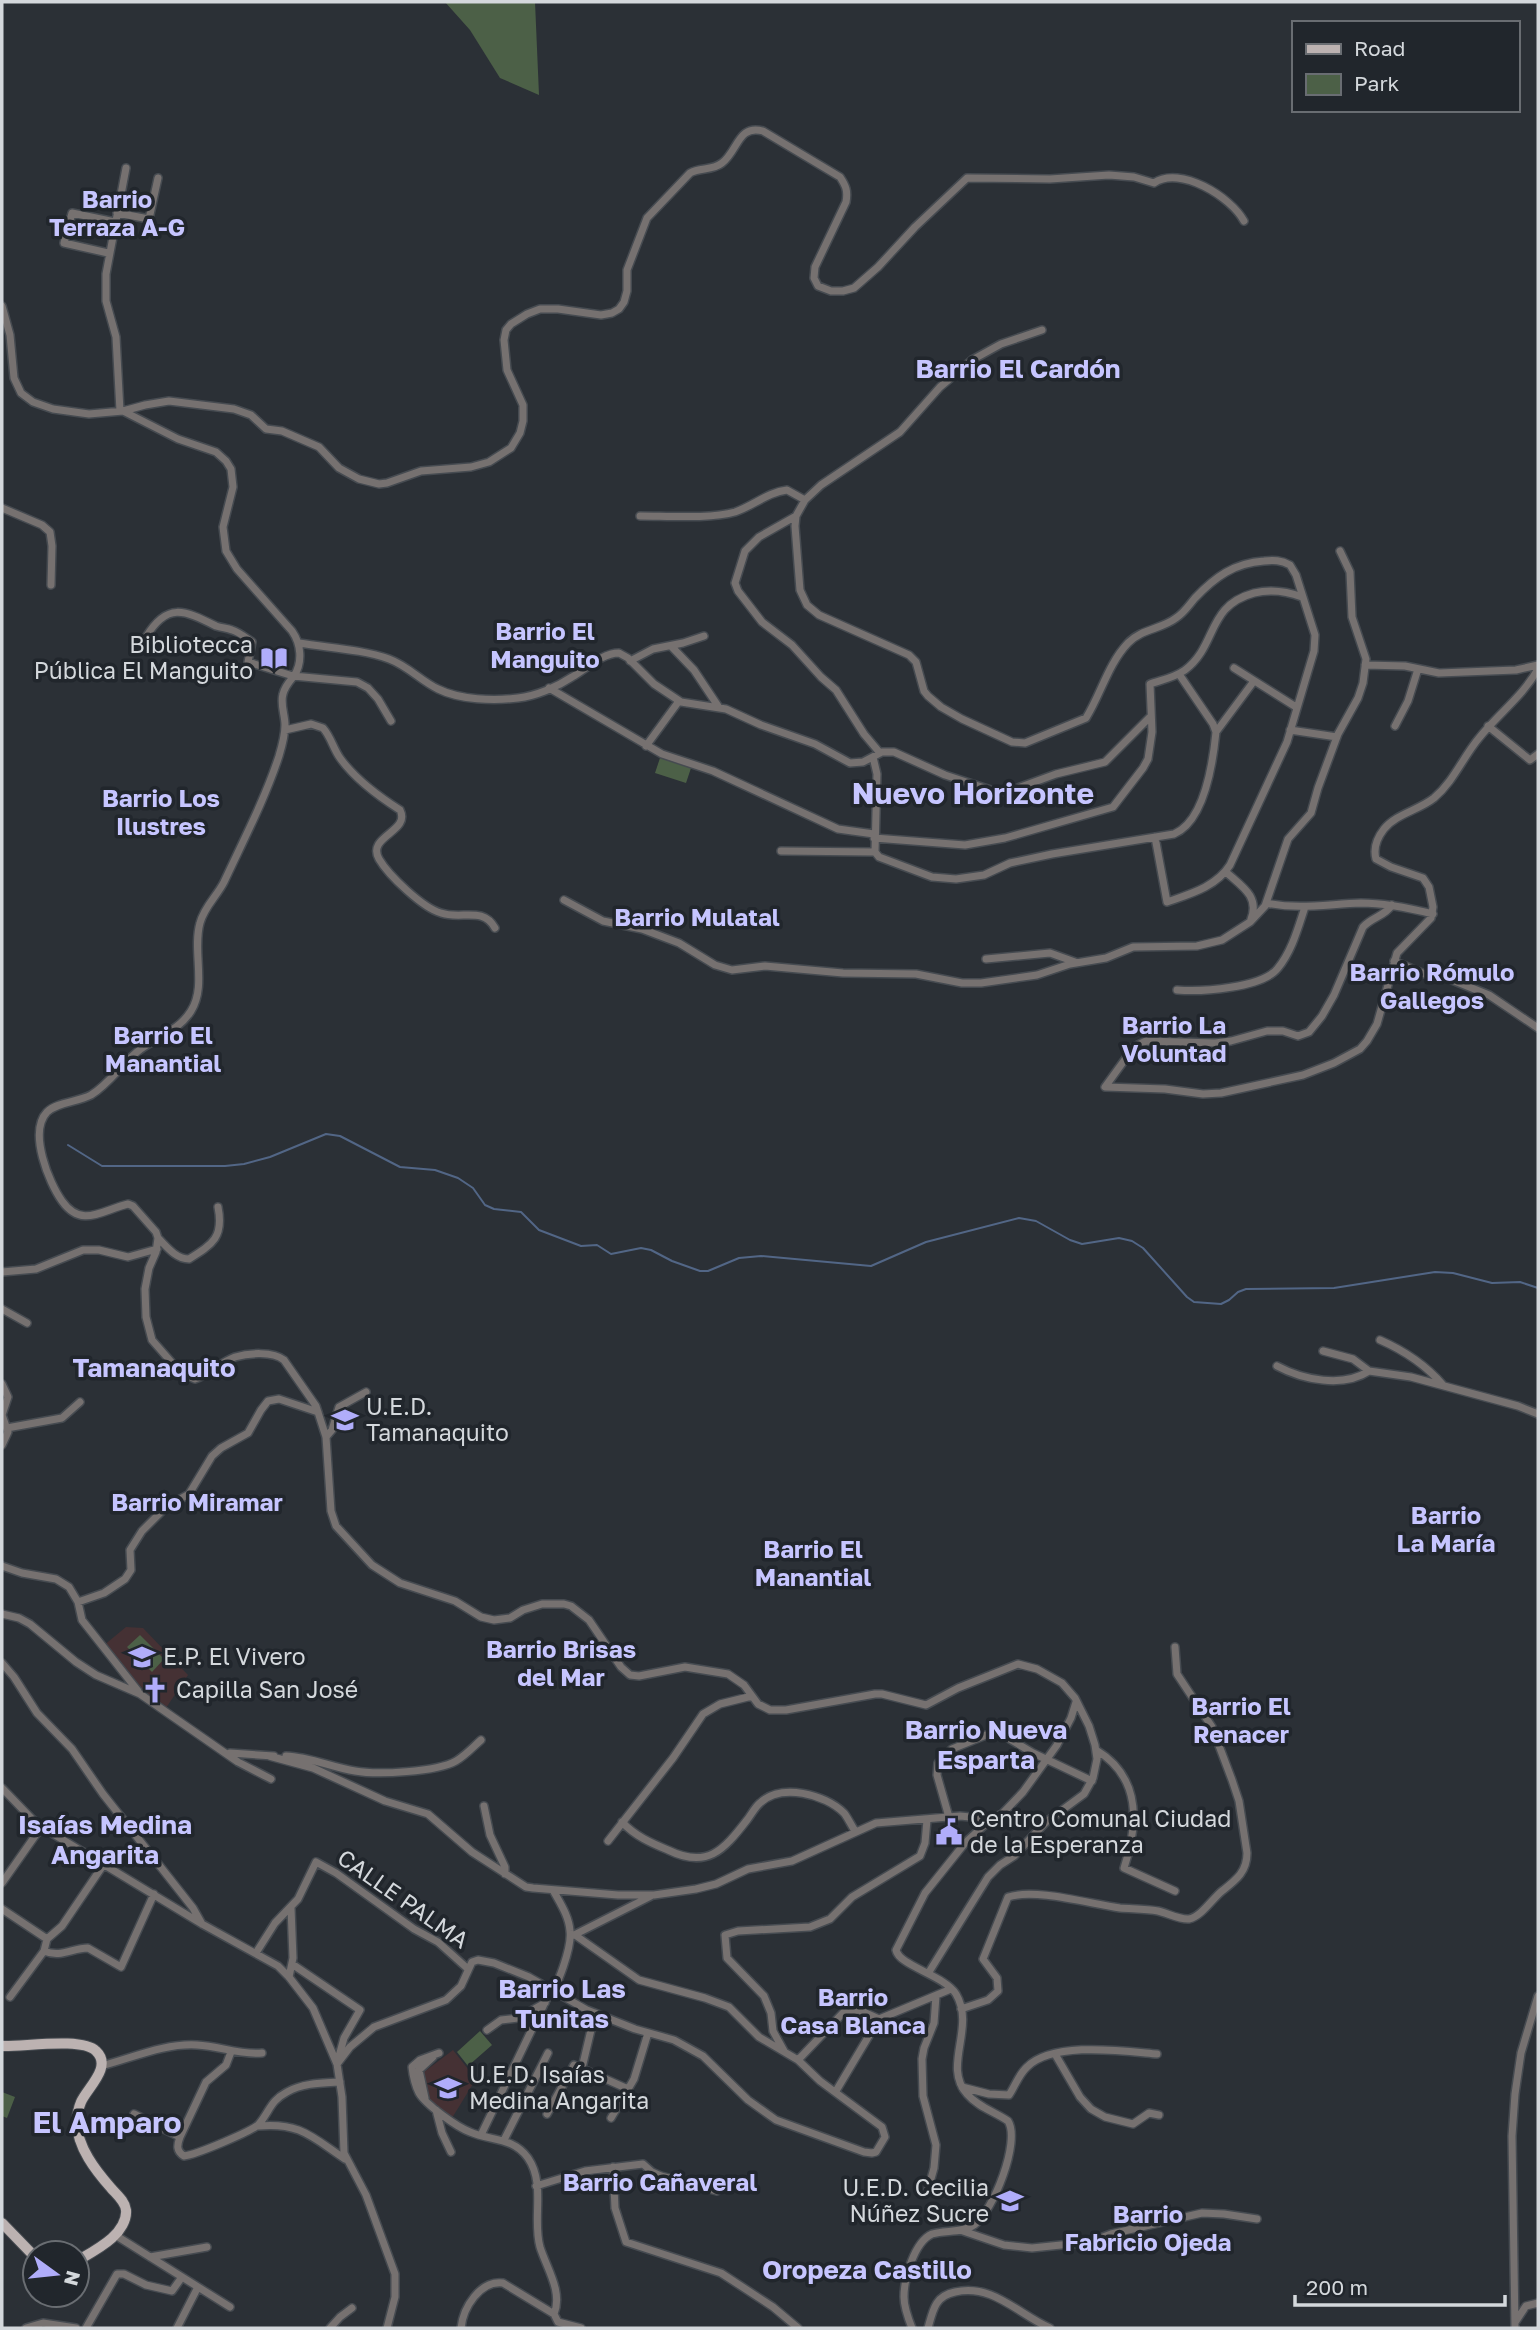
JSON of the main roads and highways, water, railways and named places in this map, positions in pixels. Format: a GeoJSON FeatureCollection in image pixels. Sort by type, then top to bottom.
{"type":"FeatureCollection","features":[{"type":"Feature","properties":{"kind":"main road"},"geometry":{"type":"LineString","coordinates":[[2,2046],[80,2044],[93,2048],[99,2054],[101,2066],[81,2101],[77,2128],[93,2165],[125,2207],[124,2221],[116,2235],[91,2252]]}},
{"type":"Feature","properties":{"kind":"main road"},"geometry":{"type":"LineString","coordinates":[[2,2223],[21,2243]]}},
{"type":"Feature","properties":{"kind":"waterway"},"geometry":{"type":"LineString","coordinates":[[68,1145],[102,1166],[225,1166],[270,1157],[326,1134],[340,1136],[400,1167],[435,1170],[458,1178],[473,1188],[485,1205],[494,1209],[521,1212],[539,1230],[581,1246],[597,1245],[611,1254],[641,1248],[651,1250],[700,1271],[708,1271],[739,1258],[761,1256],[871,1266],[926,1242],[1019,1218],[1036,1221],[1082,1244],[1119,1238],[1132,1241],[1143,1248],[1194,1302],[1221,1304],[1246,1289],[1334,1288],[1435,1272],[1453,1273],[1492,1283],[1520,1282],[1538,1288]]}},
{"type":"Feature","properties":{"kind":"place","name":"Bibliotecca Pública El Manguito"},"geometry":{"type":"Point","coordinates":[274,658]}},
{"type":"Feature","properties":{"kind":"place","name":"U.E.D. Tamanaquito"},"geometry":{"type":"Point","coordinates":[345,1420]}},
{"type":"Feature","properties":{"kind":"place","name":"E.P. El Vivero"},"geometry":{"type":"Point","coordinates":[142,1657]}},
{"type":"Feature","properties":{"kind":"place","name":"Capilla San José"},"geometry":{"type":"Point","coordinates":[155,1690]}},
{"type":"Feature","properties":{"kind":"place","name":"Centro Comunal Ciudad de la Esperanza"},"geometry":{"type":"Point","coordinates":[949,1832]}},
{"type":"Feature","properties":{"kind":"place","name":"U.E.D. Isaías Medina Angarita"},"geometry":{"type":"Point","coordinates":[448,2088]}},
{"type":"Feature","properties":{"kind":"place","name":"U.E.D. Cecilia Núñez Sucre"},"geometry":{"type":"Point","coordinates":[1010,2201]}},
{"type":"Feature","properties":{"kind":"district","name":"Barrio Terraza A-G"},"geometry":{"type":"Point","coordinates":[117,214]}},
{"type":"Feature","properties":{"kind":"district","name":"Barrio El Cardón"},"geometry":{"type":"Point","coordinates":[1018,369]}},
{"type":"Feature","properties":{"kind":"district","name":"Barrio El Manguito"},"geometry":{"type":"Point","coordinates":[545,646]}},
{"type":"Feature","properties":{"kind":"district","name":"Nuevo Horizonte"},"geometry":{"type":"Point","coordinates":[973,794]}},
{"type":"Feature","properties":{"kind":"district","name":"Barrio Los Ilustres"},"geometry":{"type":"Point","coordinates":[161,813]}},
{"type":"Feature","properties":{"kind":"district","name":"Barrio Mulatal"},"geometry":{"type":"Point","coordinates":[697,918]}},
{"type":"Feature","properties":{"kind":"district","name":"Barrio Rómulo Gallegos"},"geometry":{"type":"Point","coordinates":[1432,987]}},
{"type":"Feature","properties":{"kind":"district","name":"Barrio La Voluntad"},"geometry":{"type":"Point","coordinates":[1174,1040]}},
{"type":"Feature","properties":{"kind":"district","name":"Barrio El Manantial"},"geometry":{"type":"Point","coordinates":[163,1050]}},
{"type":"Feature","properties":{"kind":"district","name":"Tamanaquito"},"geometry":{"type":"Point","coordinates":[154,1368]}},
{"type":"Feature","properties":{"kind":"district","name":"Barrio Miramar"},"geometry":{"type":"Point","coordinates":[197,1503]}},
{"type":"Feature","properties":{"kind":"district","name":"Barrio La María"},"geometry":{"type":"Point","coordinates":[1446,1530]}},
{"type":"Feature","properties":{"kind":"district","name":"Barrio El Manantial"},"geometry":{"type":"Point","coordinates":[813,1564]}},
{"type":"Feature","properties":{"kind":"district","name":"Barrio Brisas del Mar"},"geometry":{"type":"Point","coordinates":[561,1664]}},
{"type":"Feature","properties":{"kind":"district","name":"Barrio El Renacer"},"geometry":{"type":"Point","coordinates":[1241,1721]}},
{"type":"Feature","properties":{"kind":"district","name":"Barrio Nueva Esparta"},"geometry":{"type":"Point","coordinates":[986,1745]}},
{"type":"Feature","properties":{"kind":"district","name":"Isaías Medina Angarita"},"geometry":{"type":"Point","coordinates":[105,1840]}},
{"type":"Feature","properties":{"kind":"district","name":"Barrio Las Tunitas"},"geometry":{"type":"Point","coordinates":[562,2004]}},
{"type":"Feature","properties":{"kind":"district","name":"Barrio Casa Blanca"},"geometry":{"type":"Point","coordinates":[853,2012]}},
{"type":"Feature","properties":{"kind":"district","name":"El Amparo"},"geometry":{"type":"Point","coordinates":[107,2123]}},
{"type":"Feature","properties":{"kind":"district","name":"Barrio Cañaveral"},"geometry":{"type":"Point","coordinates":[660,2183]}},
{"type":"Feature","properties":{"kind":"district","name":"Barrio Fabricio Ojeda"},"geometry":{"type":"Point","coordinates":[1148,2229]}},
{"type":"Feature","properties":{"kind":"district","name":"Oropeza Castillo"},"geometry":{"type":"Point","coordinates":[867,2270]}}]}
